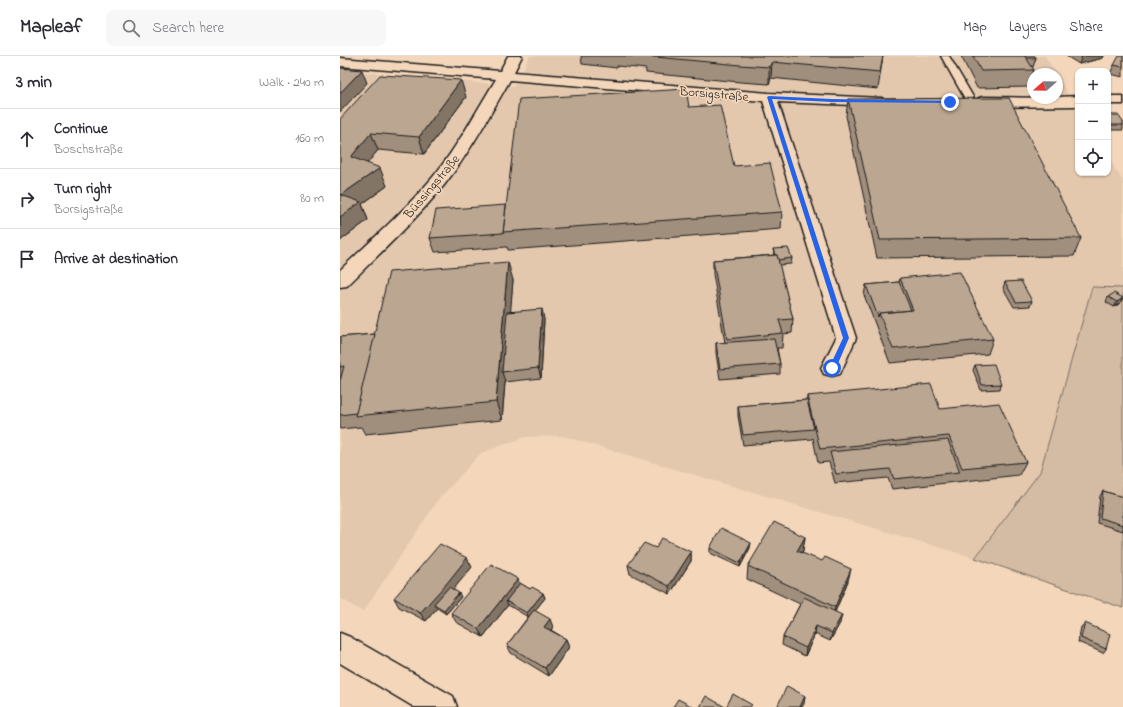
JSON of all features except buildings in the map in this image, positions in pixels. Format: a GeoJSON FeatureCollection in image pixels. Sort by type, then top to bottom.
{"type":"FeatureCollection","features":[{"type":"Feature","properties":{"kind":"street","name":"Büssingstraße"},"geometry":{"type":"LineString","coordinates":[[340,281],[401,222],[439,180],[470,136],[505,76],[514,56]]}},
{"type":"Feature","properties":{"kind":"street","name":"Borsigstraße"},"geometry":{"type":"LineString","coordinates":[[340,62],[391,61],[505,76],[769,97],[888,102]]}},
{"type":"Feature","properties":{"kind":"street"},"geometry":{"type":"LineString","coordinates":[[769,97],[846,338],[832,368]]}},
{"type":"Feature","properties":{"kind":"street"},"geometry":{"type":"LineString","coordinates":[[1111,100],[1123,100]]}},
{"type":"Feature","properties":{"kind":"street"},"geometry":{"type":"LineString","coordinates":[[964,102],[1075,101]]}},
{"type":"Feature","properties":{"kind":"street"},"geometry":{"type":"LineString","coordinates":[[340,647],[442,707]]}},
{"type":"Feature","properties":{"kind":"lane"},"geometry":{"type":"LineString","coordinates":[[945,56],[964,102]]}},
{"type":"Feature","properties":{"kind":"shaded area"},"geometry":{"type":"Polygon","coordinates":[[[530,56],[1045,56],[1052,68],[1027,68],[1027,104],[1063,104],[1063,86],[1075,105],[1075,176],[1111,176],[1111,162],[1123,181],[1123,288],[1092,287],[1040,472],[975,558],[563,436],[525,437],[481,453],[438,500],[363,612],[340,598],[340,70],[514,86],[530,56]]]}},
{"type":"Feature","properties":{"kind":"shaded area"},"geometry":{"type":"Polygon","coordinates":[[[1092,287],[1123,288],[1123,608],[975,558],[1040,472],[1092,287]]]}},
{"type":"Feature","properties":{"kind":"route"},"geometry":{"type":"LineString","coordinates":[[832,368],[846,338],[814,243],[769,97],[896,102],[950,102]]}}]}
